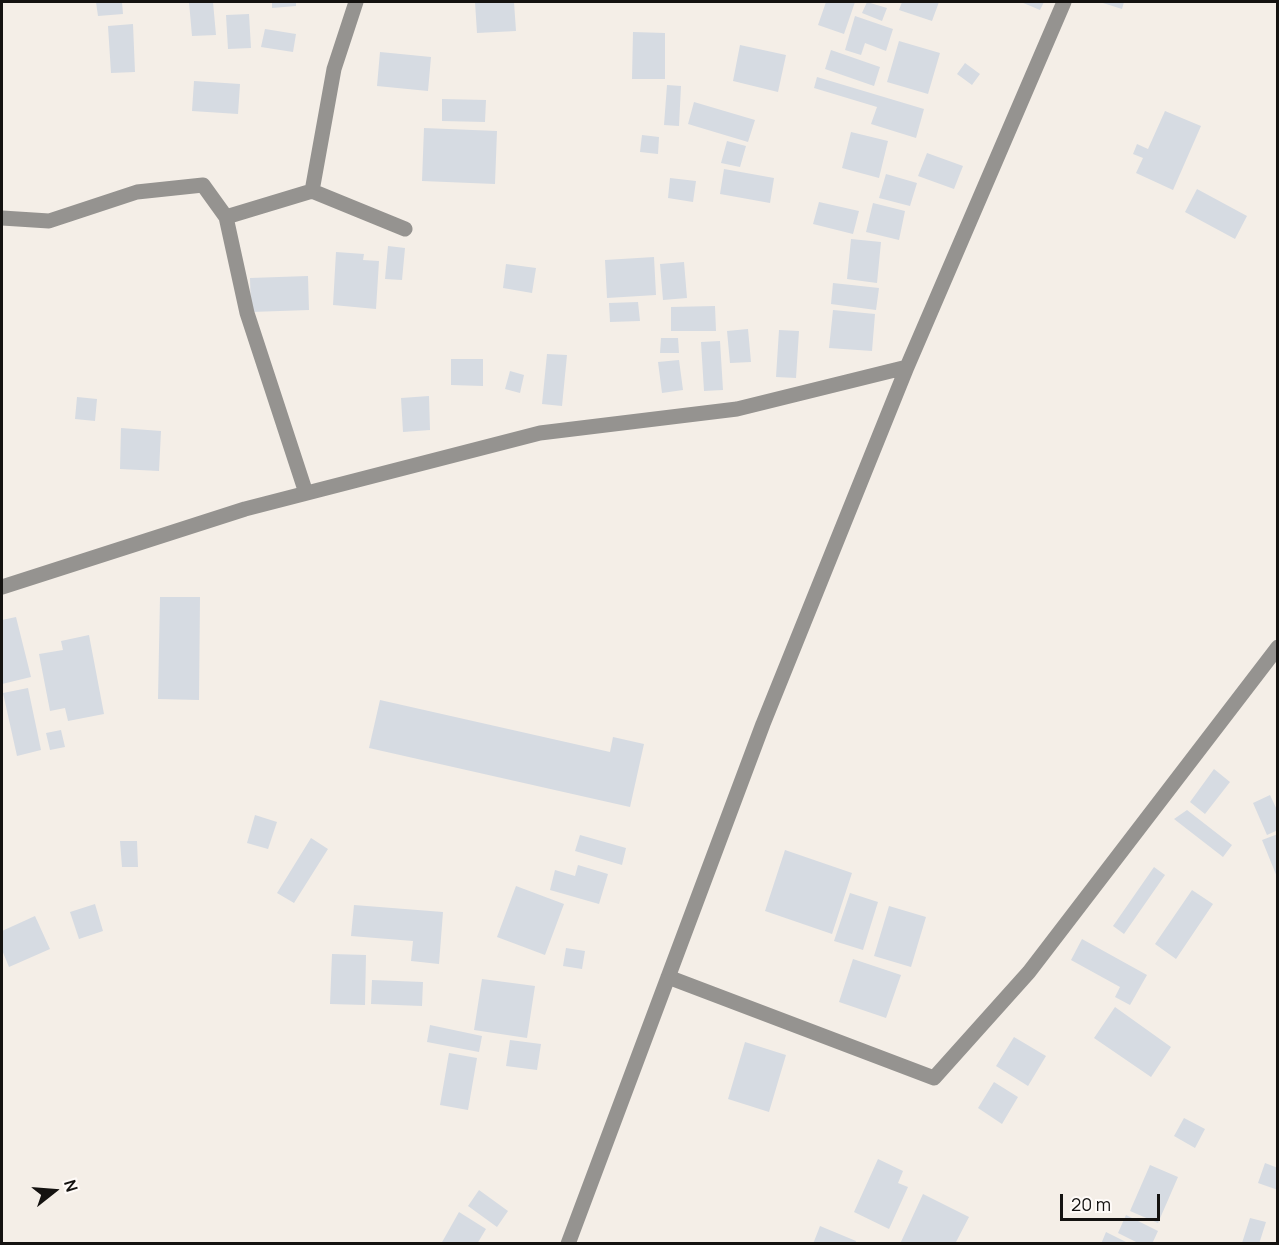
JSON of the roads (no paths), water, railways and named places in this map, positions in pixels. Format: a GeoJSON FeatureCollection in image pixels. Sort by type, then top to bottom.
{"type":"FeatureCollection","features":[{"type":"Feature","properties":{"kind":"street"},"geometry":{"type":"LineString","coordinates":[[312,191],[334,69],[357,2]]}},
{"type":"Feature","properties":{"kind":"street"},"geometry":{"type":"LineString","coordinates":[[568,1244],[768,713],[907,367],[1064,2]]}},
{"type":"Feature","properties":{"kind":"street"},"geometry":{"type":"LineString","coordinates":[[2,218],[49,221],[137,192],[203,185],[226,217],[247,313],[306,493]]}},
{"type":"Feature","properties":{"kind":"street"},"geometry":{"type":"LineString","coordinates":[[226,217],[312,191],[405,229]]}},
{"type":"Feature","properties":{"kind":"street"},"geometry":{"type":"LineString","coordinates":[[2,587],[245,509],[540,433],[737,409],[907,367]]}},
{"type":"Feature","properties":{"kind":"street"},"geometry":{"type":"LineString","coordinates":[[668,977],[934,1078],[1029,972],[1278,647]]}}]}
